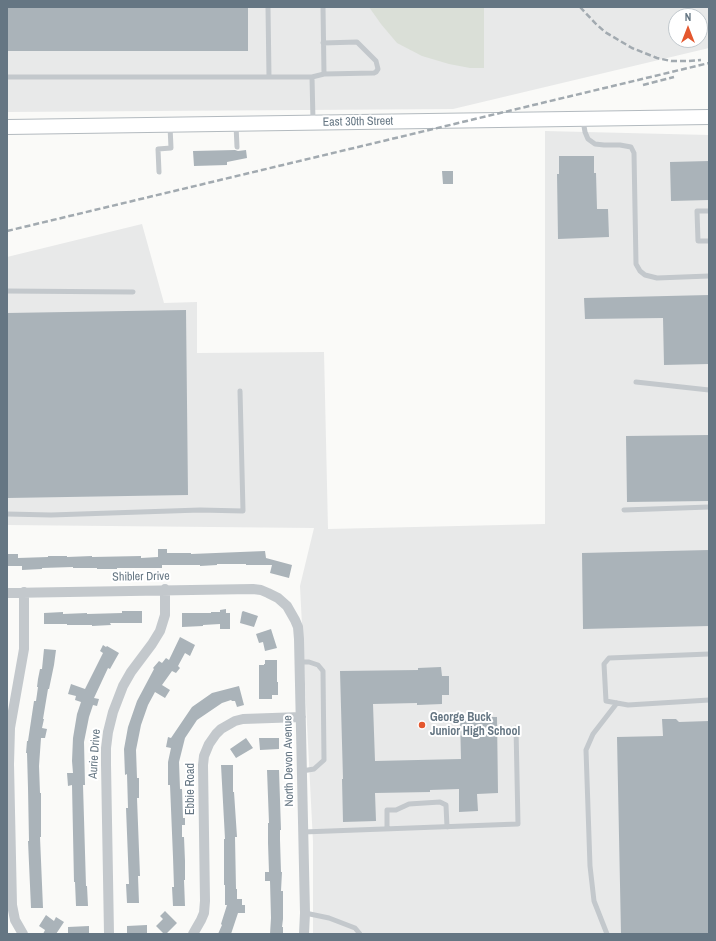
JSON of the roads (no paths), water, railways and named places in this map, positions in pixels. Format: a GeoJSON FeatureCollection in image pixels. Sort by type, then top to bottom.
{"type":"FeatureCollection","features":[{"type":"Feature","properties":{"kind":"main road","name":"East 30th Street"},"geometry":{"type":"LineString","coordinates":[[7,127],[709,117]]}},
{"type":"Feature","properties":{"kind":"street","name":"Shibler Drive"},"geometry":{"type":"LineString","coordinates":[[7,593],[253,589],[261,590],[275,596]]}},
{"type":"Feature","properties":{"kind":"street","name":"Aurie Drive"},"geometry":{"type":"LineString","coordinates":[[109,934],[106,764],[108,732],[113,712],[123,686],[160,631],[165,615],[165,590]]}},
{"type":"Feature","properties":{"kind":"street"},"geometry":{"type":"LineString","coordinates":[[23,934],[15,920],[12,905],[9,764],[10,728],[24,649],[24,592]]}},
{"type":"Feature","properties":{"kind":"street","name":"North Devon Avenue"},"geometry":{"type":"LineString","coordinates":[[275,596],[287,606],[295,620],[299,635],[304,832],[304,934]]}},
{"type":"Feature","properties":{"kind":"street","name":"Ebbie Road"},"geometry":{"type":"LineString","coordinates":[[193,934],[201,920],[205,905],[203,765],[204,756],[209,744],[221,729],[236,721],[243,719],[301,717]]}},
{"type":"Feature","properties":{"kind":"lane"},"geometry":{"type":"LineString","coordinates":[[268,7],[269,77]]}},
{"type":"Feature","properties":{"kind":"lane"},"geometry":{"type":"LineString","coordinates":[[323,7],[324,74]]}},
{"type":"Feature","properties":{"kind":"lane"},"geometry":{"type":"LineString","coordinates":[[7,77],[312,77],[324,74],[374,73],[378,69],[376,62],[357,42],[323,43]]}},
{"type":"Feature","properties":{"kind":"lane"},"geometry":{"type":"LineString","coordinates":[[312,77],[313,123]]}},
{"type":"Feature","properties":{"kind":"lane"},"geometry":{"type":"LineString","coordinates":[[583,119],[585,132],[588,139],[595,144],[631,147],[634,153],[636,264],[640,271],[645,275],[657,278],[709,276]]}},
{"type":"Feature","properties":{"kind":"lane"},"geometry":{"type":"LineString","coordinates":[[236,124],[237,147]]}},
{"type":"Feature","properties":{"kind":"lane"},"geometry":{"type":"LineString","coordinates":[[159,172],[158,149],[171,148],[170,125]]}},
{"type":"Feature","properties":{"kind":"lane"},"geometry":{"type":"LineString","coordinates":[[709,211],[697,211],[698,241],[709,241]]}},
{"type":"Feature","properties":{"kind":"lane"},"geometry":{"type":"LineString","coordinates":[[7,291],[133,292]]}},
{"type":"Feature","properties":{"kind":"lane"},"geometry":{"type":"LineString","coordinates":[[636,382],[709,390]]}},
{"type":"Feature","properties":{"kind":"lane"},"geometry":{"type":"LineString","coordinates":[[7,514],[51,515],[200,510],[243,511],[240,390]]}},
{"type":"Feature","properties":{"kind":"lane"},"geometry":{"type":"LineString","coordinates":[[624,510],[709,506]]}},
{"type":"Feature","properties":{"kind":"lane"},"geometry":{"type":"LineString","coordinates":[[709,654],[609,658],[604,664],[606,701],[628,705],[709,700]]}},
{"type":"Feature","properties":{"kind":"lane"},"geometry":{"type":"LineString","coordinates":[[300,662],[309,662],[318,665],[323,671],[324,760],[314,769],[302,771]]}},
{"type":"Feature","properties":{"kind":"lane"},"geometry":{"type":"LineString","coordinates":[[607,934],[594,901],[590,866],[586,750],[593,734],[617,703]]}},
{"type":"Feature","properties":{"kind":"lane"},"geometry":{"type":"LineString","coordinates":[[304,832],[518,824],[516,728]]}},
{"type":"Feature","properties":{"kind":"lane"},"geometry":{"type":"LineString","coordinates":[[387,829],[387,810],[396,810],[409,804],[440,802],[446,805],[446,826]]}},
{"type":"Feature","properties":{"kind":"lane"},"geometry":{"type":"LineString","coordinates":[[305,913],[329,918],[355,928],[360,934]]}},
{"type":"Feature","properties":{"kind":"railway"},"geometry":{"type":"LineString","coordinates":[[580,7],[605,32],[632,48],[657,58],[671,61],[701,60]]}},
{"type":"Feature","properties":{"kind":"railway"},"geometry":{"type":"LineString","coordinates":[[7,231],[709,63]]}},
{"type":"Feature","properties":{"kind":"railway"},"geometry":{"type":"LineString","coordinates":[[643,85],[674,77]]}},
{"type":"Feature","properties":{"kind":"place","name":"George Buck Junior High School"},"geometry":{"type":"Point","coordinates":[422,725]}}]}
